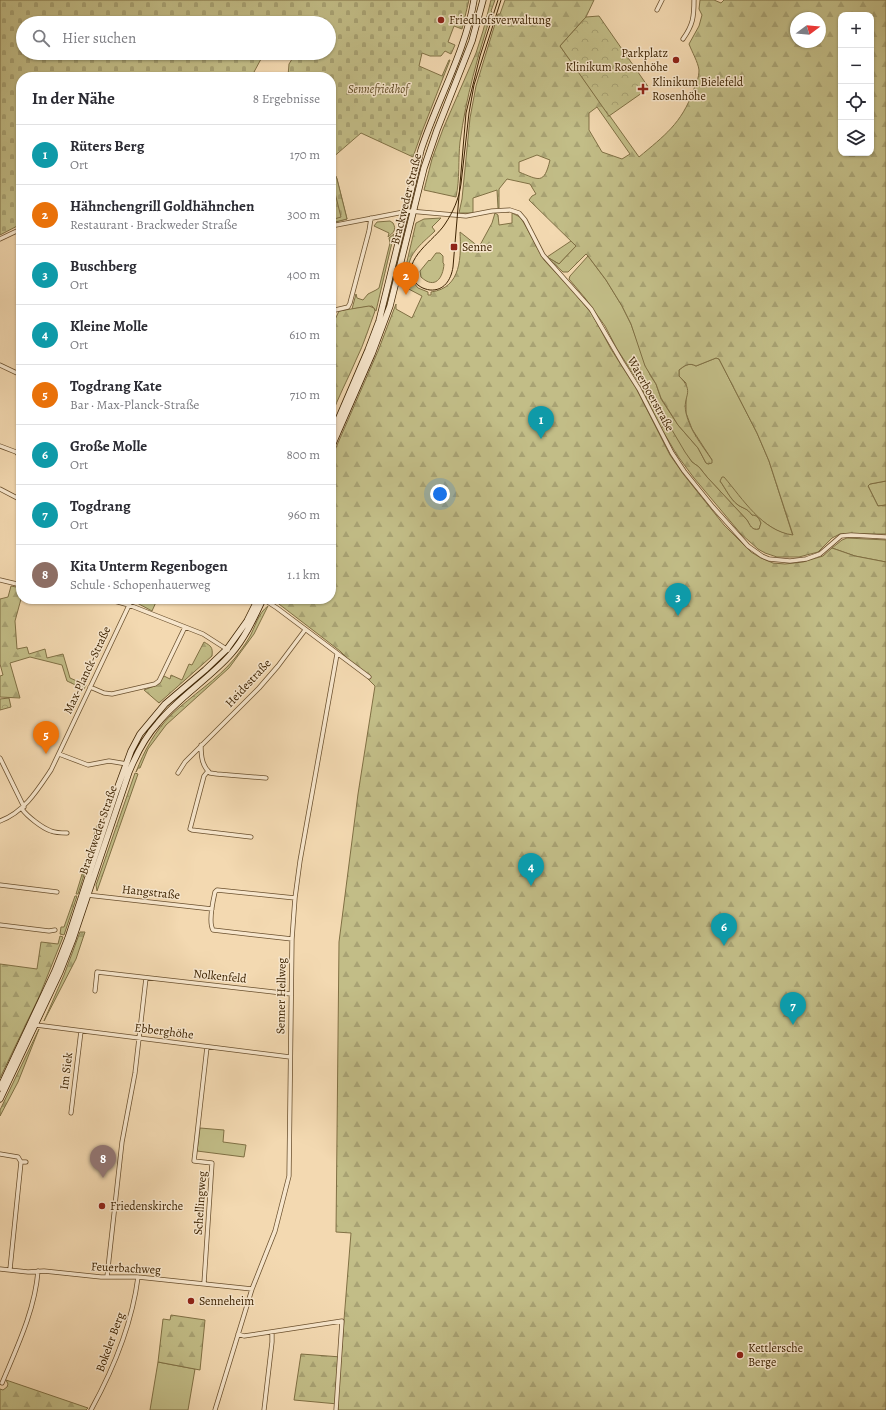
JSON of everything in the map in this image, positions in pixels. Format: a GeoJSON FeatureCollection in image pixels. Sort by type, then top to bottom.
{"type":"FeatureCollection","features":[{"type":"Feature","properties":{"kind":"main road","name":"Brackweder Straße"},"geometry":{"type":"LineString","coordinates":[[336,425],[379,321],[405,212],[425,138],[466,34],[474,0]]}},
{"type":"Feature","properties":{"kind":"main road","name":"Brackweder Straße"},"geometry":{"type":"LineString","coordinates":[[336,437],[372,354],[390,306],[413,211],[431,146],[472,41],[483,0]]}},
{"type":"Feature","properties":{"kind":"main road","name":"Brackweder Straße"},"geometry":{"type":"LineString","coordinates":[[0,1088],[58,964],[140,734],[165,704],[227,649],[247,621],[256,604]]}},
{"type":"Feature","properties":{"kind":"main road","name":"Brackweder Straße"},"geometry":{"type":"LineString","coordinates":[[0,1098],[60,972],[88,895],[129,764],[147,736],[169,710],[232,653],[246,632],[260,604]]}},
{"type":"Feature","properties":{"kind":"street"},"geometry":{"type":"LineString","coordinates":[[657,10],[662,0]]}},
{"type":"Feature","properties":{"kind":"street"},"geometry":{"type":"LineString","coordinates":[[683,39],[693,20],[694,0]]}},
{"type":"Feature","properties":{"kind":"street","name":"Waterboerstraße"},"geometry":{"type":"LineString","coordinates":[[336,225],[413,211],[466,216],[492,211],[515,211],[522,216],[543,255],[591,309],[639,389],[672,454],[684,471],[728,524],[756,552],[762,556],[775,560],[797,560],[820,554],[841,536],[851,535],[886,537]]}},
{"type":"Feature","properties":{"kind":"street"},"geometry":{"type":"LineString","coordinates":[[336,310],[345,309],[350,303],[369,231],[370,218]]}},
{"type":"Feature","properties":{"kind":"street"},"geometry":{"type":"LineString","coordinates":[[0,239],[16,231]]}},
{"type":"Feature","properties":{"kind":"street"},"geometry":{"type":"LineString","coordinates":[[0,365],[16,373]]}},
{"type":"Feature","properties":{"kind":"street"},"geometry":{"type":"LineString","coordinates":[[0,446],[16,452]]}},
{"type":"Feature","properties":{"kind":"street"},"geometry":{"type":"LineString","coordinates":[[0,489],[16,497]]}},
{"type":"Feature","properties":{"kind":"street"},"geometry":{"type":"LineString","coordinates":[[0,580],[16,584]]}},
{"type":"Feature","properties":{"kind":"street"},"geometry":{"type":"LineString","coordinates":[[125,604],[206,636],[232,653]]}},
{"type":"Feature","properties":{"kind":"street"},"geometry":{"type":"LineString","coordinates":[[271,604],[369,677]]}},
{"type":"Feature","properties":{"kind":"street","name":"Max-Planck-Straße"},"geometry":{"type":"LineString","coordinates":[[0,821],[23,808],[43,782],[59,754],[129,605]]}},
{"type":"Feature","properties":{"kind":"street"},"geometry":{"type":"LineString","coordinates":[[90,687],[104,693],[112,694],[155,684],[159,681],[185,627]]}},
{"type":"Feature","properties":{"kind":"street","name":"Heidestraße"},"geometry":{"type":"LineString","coordinates":[[178,773],[185,762],[259,688],[278,666],[305,630]]}},
{"type":"Feature","properties":{"kind":"street","name":"Senner Hellweg"},"geometry":{"type":"LineString","coordinates":[[215,1410],[252,1289],[275,1231],[289,1176],[292,939],[295,898],[300,861],[337,654]]}},
{"type":"Feature","properties":{"kind":"street"},"geometry":{"type":"LineString","coordinates":[[201,746],[202,758],[208,771],[217,774],[266,778]]}},
{"type":"Feature","properties":{"kind":"street"},"geometry":{"type":"LineString","coordinates":[[59,754],[88,765],[110,761],[129,764]]}},
{"type":"Feature","properties":{"kind":"street"},"geometry":{"type":"LineString","coordinates":[[0,758],[25,813],[47,830],[67,833]]}},
{"type":"Feature","properties":{"kind":"street"},"geometry":{"type":"LineString","coordinates":[[208,771],[204,776],[190,828],[192,830],[251,837]]}},
{"type":"Feature","properties":{"kind":"street"},"geometry":{"type":"LineString","coordinates":[[0,885],[57,892]]}},
{"type":"Feature","properties":{"kind":"street"},"geometry":{"type":"LineString","coordinates":[[292,939],[213,930],[211,926],[212,909],[215,892],[217,890],[295,898]]}},
{"type":"Feature","properties":{"kind":"street","name":"Hangstraße"},"geometry":{"type":"LineString","coordinates":[[88,895],[212,909]]}},
{"type":"Feature","properties":{"kind":"street"},"geometry":{"type":"LineString","coordinates":[[0,926],[49,931],[55,930]]}},
{"type":"Feature","properties":{"kind":"street","name":"Nolkenfeld"},"geometry":{"type":"LineString","coordinates":[[95,991],[97,972],[291,994]]}},
{"type":"Feature","properties":{"kind":"street"},"geometry":{"type":"LineString","coordinates":[[108,1277],[122,1142],[136,1073],[146,978]]}},
{"type":"Feature","properties":{"kind":"street","name":"Ebberghöhe"},"geometry":{"type":"LineString","coordinates":[[36,1025],[290,1057]]}},
{"type":"Feature","properties":{"kind":"street","name":"Im Siek"},"geometry":{"type":"LineString","coordinates":[[71,1113],[81,1031]]}},
{"type":"Feature","properties":{"kind":"street","name":"Schellingweg"},"geometry":{"type":"LineString","coordinates":[[204,1283],[212,1163],[194,1161],[207,1047]]}},
{"type":"Feature","properties":{"kind":"street"},"geometry":{"type":"LineString","coordinates":[[0,1154],[18,1157],[23,1162],[10,1269]]}},
{"type":"Feature","properties":{"kind":"street","name":"Feuerbachweg"},"geometry":{"type":"LineString","coordinates":[[0,1269],[108,1277],[138,1277],[252,1289]]}},
{"type":"Feature","properties":{"kind":"street"},"geometry":{"type":"LineString","coordinates":[[2,1383],[30,1313],[36,1291],[38,1271]]}},
{"type":"Feature","properties":{"kind":"street","name":"Bokeler Berg"},"geometry":{"type":"LineString","coordinates":[[91,1410],[108,1378],[121,1347],[133,1307],[138,1277]]}},
{"type":"Feature","properties":{"kind":"street"},"geometry":{"type":"LineString","coordinates":[[238,1334],[244,1336],[342,1321],[336,1410]]}},
{"type":"Feature","properties":{"kind":"street"},"geometry":{"type":"LineString","coordinates":[[264,1410],[272,1332]]}},
{"type":"Feature","properties":{"kind":"green space","name":"Sennefriedhof"},"geometry":{"type":"Polygon","coordinates":[[[0,0],[469,0],[462,29],[454,26],[448,42],[455,45],[451,54],[445,51],[441,56],[430,56],[422,53],[419,66],[442,76],[450,60],[413,157],[361,133],[336,155],[336,72],[288,72],[289,64],[292,60],[336,60],[336,16],[16,16],[16,60],[260,60],[254,72],[16,72],[16,227],[0,235],[0,0]]]}},
{"type":"Feature","properties":{"kind":"green space"},"geometry":{"type":"Polygon","coordinates":[[[491,0],[495,0],[473,76],[463,125],[460,142],[456,197],[424,190],[432,159],[443,129],[476,53],[491,0]]]}},
{"type":"Feature","properties":{"kind":"green space"},"geometry":{"type":"Polygon","coordinates":[[[505,0],[594,0],[586,17],[560,46],[639,157],[671,128],[678,120],[689,102],[699,70],[689,44],[699,26],[702,15],[699,9],[700,0],[714,0],[721,3],[724,0],[886,0],[886,481],[870,484],[868,486],[878,506],[886,505],[886,534],[840,534],[832,538],[818,552],[799,557],[777,557],[758,549],[741,534],[694,478],[677,455],[661,428],[664,426],[672,430],[692,462],[699,467],[747,520],[750,526],[755,529],[759,529],[761,523],[757,516],[752,515],[749,511],[738,505],[733,500],[720,481],[722,477],[724,477],[746,504],[763,521],[782,532],[793,535],[769,461],[757,433],[719,359],[716,358],[696,366],[691,364],[687,365],[679,370],[679,376],[687,386],[688,390],[685,407],[688,420],[697,438],[712,460],[712,463],[708,464],[698,448],[678,425],[661,398],[656,384],[645,366],[631,324],[622,306],[606,280],[588,256],[586,254],[568,272],[563,272],[547,257],[559,264],[576,246],[529,200],[536,194],[530,184],[507,179],[499,189],[499,208],[497,190],[473,198],[473,213],[459,213],[462,199],[470,118],[476,86],[498,14],[500,14],[505,0]],[[597,107],[589,113],[589,130],[602,152],[622,159],[630,154],[597,107]],[[537,155],[519,162],[519,172],[531,177],[543,177],[550,160],[537,155]]]}},
{"type":"Feature","properties":{"kind":"green space"},"geometry":{"type":"Polygon","coordinates":[[[599,16],[649,88],[609,116],[560,46],[586,17],[599,16]]]}},
{"type":"Feature","properties":{"kind":"green space"},"geometry":{"type":"Polygon","coordinates":[[[336,177],[337,179],[347,219],[336,222],[336,177]]]}},
{"type":"Feature","properties":{"kind":"green space"},"geometry":{"type":"Polygon","coordinates":[[[336,177],[347,219],[336,222],[336,218],[341,217],[336,197],[336,177]]]}},
{"type":"Feature","properties":{"kind":"green space"},"geometry":{"type":"Polygon","coordinates":[[[495,213],[498,215],[499,225],[512,223],[512,213],[520,217],[544,260],[592,314],[611,349],[637,390],[670,455],[724,525],[751,552],[773,563],[785,564],[803,562],[823,556],[832,548],[855,556],[886,562],[886,1410],[338,1410],[338,1404],[294,1400],[301,1354],[341,1357],[351,1233],[336,1232],[339,942],[358,794],[375,686],[340,651],[279,604],[336,604],[336,448],[378,351],[396,304],[396,309],[412,318],[422,296],[401,285],[402,284],[409,287],[413,284],[413,282],[418,288],[428,292],[428,295],[431,295],[431,292],[441,289],[449,284],[458,270],[460,232],[479,247],[492,223],[495,213]]]}},
{"type":"Feature","properties":{"kind":"green space"},"geometry":{"type":"Polygon","coordinates":[[[441,218],[432,227],[435,231],[417,248],[410,259],[409,271],[407,271],[410,284],[408,285],[402,283],[416,223],[424,219],[441,218]]]}},
{"type":"Feature","properties":{"kind":"green space"},"geometry":{"type":"Polygon","coordinates":[[[390,221],[394,225],[394,229],[393,233],[388,237],[389,233],[374,226],[377,222],[390,221]]]}},
{"type":"Feature","properties":{"kind":"green space"},"geometry":{"type":"Polygon","coordinates":[[[394,234],[376,311],[372,306],[352,309],[356,294],[357,298],[363,300],[368,294],[379,288],[390,243],[389,238],[394,234]]]}},
{"type":"Feature","properties":{"kind":"green space"},"geometry":{"type":"Polygon","coordinates":[[[571,241],[576,246],[559,264],[547,257],[571,241]]]}},
{"type":"Feature","properties":{"kind":"green space"},"geometry":{"type":"Polygon","coordinates":[[[436,253],[440,253],[443,256],[444,264],[442,274],[437,281],[426,281],[421,277],[420,271],[436,253]]]}},
{"type":"Feature","properties":{"kind":"green space"},"geometry":{"type":"Polygon","coordinates":[[[588,256],[606,280],[622,306],[631,324],[650,375],[656,384],[661,399],[678,425],[698,448],[706,463],[709,464],[712,460],[692,429],[686,413],[686,383],[679,376],[679,370],[687,365],[691,364],[696,366],[716,358],[719,359],[757,433],[769,461],[793,536],[773,528],[763,521],[720,481],[735,503],[759,518],[761,523],[759,529],[755,529],[750,526],[747,520],[699,467],[692,462],[663,426],[661,428],[639,383],[617,349],[605,326],[569,279],[588,256]]]}},
{"type":"Feature","properties":{"kind":"green space"},"geometry":{"type":"Polygon","coordinates":[[[369,306],[374,308],[375,311],[362,348],[336,405],[336,317],[339,311],[369,306]]]}},
{"type":"Feature","properties":{"kind":"green space"},"geometry":{"type":"Polygon","coordinates":[[[886,481],[886,505],[878,506],[868,486],[870,484],[886,481]]]}},
{"type":"Feature","properties":{"kind":"green space"},"geometry":{"type":"Polygon","coordinates":[[[847,538],[886,540],[886,562],[855,556],[832,548],[847,538]]]}},
{"type":"Feature","properties":{"kind":"green space"},"geometry":{"type":"Polygon","coordinates":[[[11,586],[16,587],[16,604],[20,604],[15,621],[17,649],[27,647],[29,654],[45,649],[47,658],[63,654],[70,678],[86,685],[84,689],[67,681],[62,665],[30,657],[10,663],[20,698],[0,697],[0,676],[3,675],[0,664],[0,599],[8,597],[11,586]]]}},
{"type":"Feature","properties":{"kind":"green space"},"geometry":{"type":"Polygon","coordinates":[[[139,604],[155,604],[152,611],[139,604]]]}},
{"type":"Feature","properties":{"kind":"green space"},"geometry":{"type":"Polygon","coordinates":[[[268,606],[254,634],[229,668],[166,725],[148,749],[140,768],[138,768],[136,772],[146,749],[160,728],[171,715],[228,666],[246,643],[259,617],[268,606]]]}},
{"type":"Feature","properties":{"kind":"green space"},"geometry":{"type":"Polygon","coordinates":[[[204,642],[211,647],[212,656],[159,703],[144,690],[157,685],[164,676],[170,679],[171,675],[182,680],[189,664],[192,665],[204,642]]]}},
{"type":"Feature","properties":{"kind":"green space"},"geometry":{"type":"Polygon","coordinates":[[[9,698],[11,707],[0,710],[0,699],[9,698]]]}},
{"type":"Feature","properties":{"kind":"green space"},"geometry":{"type":"Polygon","coordinates":[[[135,773],[138,774],[97,891],[96,885],[135,773]]]}},
{"type":"Feature","properties":{"kind":"green space"},"geometry":{"type":"Polygon","coordinates":[[[100,824],[78,894],[76,894],[97,825],[100,824]]]}},
{"type":"Feature","properties":{"kind":"green space"},"geometry":{"type":"Polygon","coordinates":[[[75,896],[77,896],[64,935],[60,934],[61,927],[64,927],[75,896]]]}},
{"type":"Feature","properties":{"kind":"green space"},"geometry":{"type":"Polygon","coordinates":[[[80,932],[85,932],[76,959],[44,1021],[64,975],[80,932]]]}},
{"type":"Feature","properties":{"kind":"green space"},"geometry":{"type":"Polygon","coordinates":[[[60,936],[63,937],[39,997],[0,1078],[0,964],[37,969],[41,942],[58,944],[60,936]]]}},
{"type":"Feature","properties":{"kind":"green space"},"geometry":{"type":"Polygon","coordinates":[[[39,1029],[18,1082],[0,1116],[0,1110],[39,1029]]]}},
{"type":"Feature","properties":{"kind":"green space"},"geometry":{"type":"Polygon","coordinates":[[[200,1128],[224,1130],[223,1142],[246,1145],[244,1157],[197,1151],[200,1128]]]}},
{"type":"Feature","properties":{"kind":"green space"},"geometry":{"type":"Polygon","coordinates":[[[171,1315],[205,1320],[200,1370],[158,1362],[163,1319],[170,1320],[171,1315]]]}},
{"type":"Feature","properties":{"kind":"green space"},"geometry":{"type":"Polygon","coordinates":[[[158,1362],[195,1369],[188,1410],[150,1410],[158,1362]]]}},
{"type":"Feature","properties":{"kind":"green space"},"geometry":{"type":"Polygon","coordinates":[[[6,1380],[88,1408],[86,1410],[0,1410],[0,1389],[3,1390],[7,1387],[8,1384],[6,1380]]]}},
{"type":"Feature","properties":{"kind":"tram line"},"geometry":{"type":"LineString","coordinates":[[498,0],[480,56],[466,113],[453,267],[452,272],[449,280],[443,287],[435,290],[427,290],[414,281],[411,273],[412,265],[421,250],[445,224],[459,195],[460,190],[461,184],[469,113],[474,85],[501,0]]}},
{"type":"Feature","properties":{"kind":"place","name":"Friedhofsverwaltung"},"geometry":{"type":"Point","coordinates":[441,20]}},
{"type":"Feature","properties":{"kind":"place","name":"Parkplatz Klinikum Rosenhöhe"},"geometry":{"type":"Point","coordinates":[676,60]}},
{"type":"Feature","properties":{"kind":"place","name":"Klinikum Bielefeld Rosenhöhe"},"geometry":{"type":"Point","coordinates":[643,89]}},
{"type":"Feature","properties":{"kind":"place","name":"Senne"},"geometry":{"type":"Point","coordinates":[454,247]}},
{"type":"Feature","properties":{"kind":"place","name":"Hähnchengrill Goldhähnchen"},"geometry":{"type":"Point","coordinates":[406,295]}},
{"type":"Feature","properties":{"kind":"place","name":"Rüters Berg"},"geometry":{"type":"Point","coordinates":[541,439]}},
{"type":"Feature","properties":{"kind":"place","name":"Buschberg"},"geometry":{"type":"Point","coordinates":[678,616]}},
{"type":"Feature","properties":{"kind":"place","name":"Togdrang Kate"},"geometry":{"type":"Point","coordinates":[46,754]}},
{"type":"Feature","properties":{"kind":"place","name":"Kleine Molle"},"geometry":{"type":"Point","coordinates":[531,886]}},
{"type":"Feature","properties":{"kind":"place","name":"Große Molle"},"geometry":{"type":"Point","coordinates":[724,946]}},
{"type":"Feature","properties":{"kind":"place","name":"Togdrang"},"geometry":{"type":"Point","coordinates":[793,1025]}},
{"type":"Feature","properties":{"kind":"place","name":"Kita Unterm Regenbogen"},"geometry":{"type":"Point","coordinates":[103,1178]}},
{"type":"Feature","properties":{"kind":"place","name":"Friedenskirche"},"geometry":{"type":"Point","coordinates":[102,1206]}},
{"type":"Feature","properties":{"kind":"place","name":"Senneheim"},"geometry":{"type":"Point","coordinates":[191,1301]}},
{"type":"Feature","properties":{"kind":"place","name":"Kettlersche Berge"},"geometry":{"type":"Point","coordinates":[740,1355]}}]}
